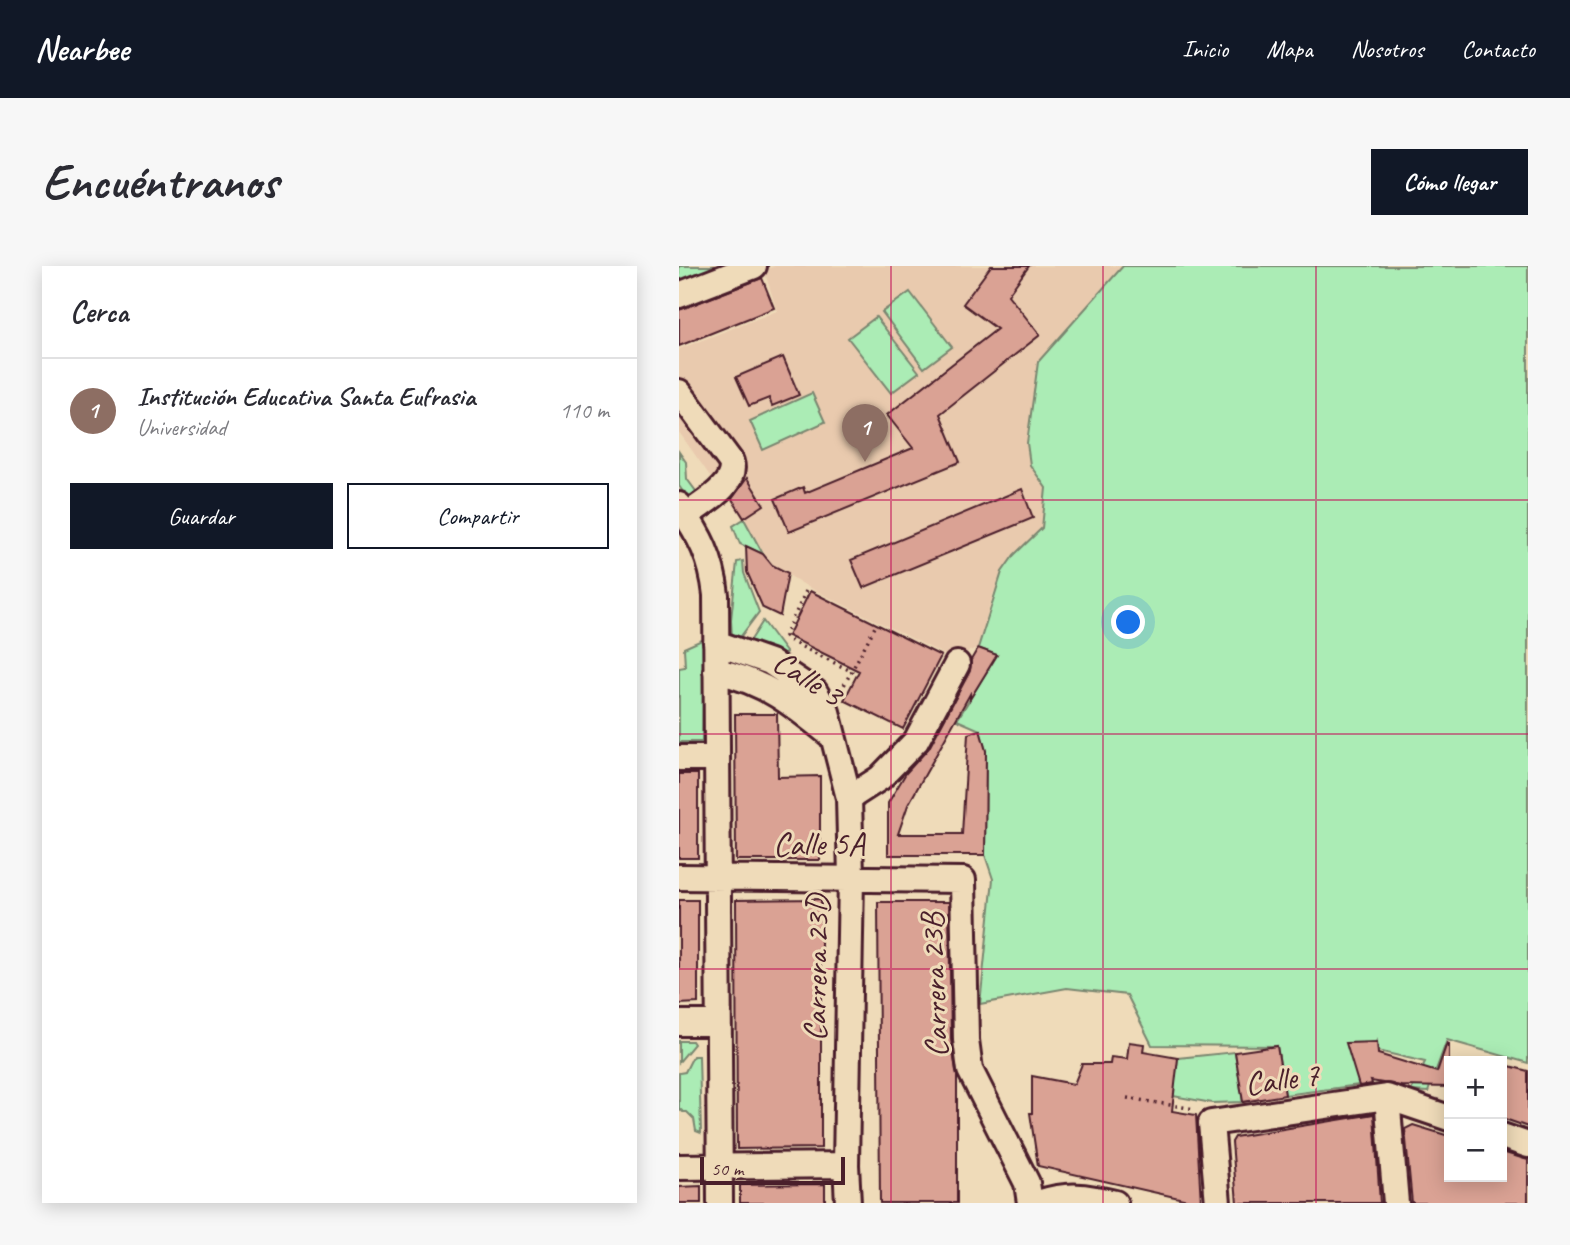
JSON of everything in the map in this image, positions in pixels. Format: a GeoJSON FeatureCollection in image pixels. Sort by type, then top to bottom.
{"type":"FeatureCollection","features":[{"type":"Feature","properties":{"kind":"street"},"geometry":{"type":"LineString","coordinates":[[679,295],[754,266]]}},
{"type":"Feature","properties":{"kind":"street"},"geometry":{"type":"LineString","coordinates":[[679,392],[731,462],[733,471],[725,485],[683,511],[706,547],[714,573],[716,595],[720,1203]]}},
{"type":"Feature","properties":{"kind":"street","name":"Calle 3"},"geometry":{"type":"LineString","coordinates":[[716,643],[770,662],[815,692],[827,712],[834,737]]}},
{"type":"Feature","properties":{"kind":"street"},"geometry":{"type":"LineString","coordinates":[[849,798],[880,778],[916,741],[957,664]]}},
{"type":"Feature","properties":{"kind":"street","name":"Calle 3"},"geometry":{"type":"LineString","coordinates":[[716,671],[764,686],[834,737]]}},
{"type":"Feature","properties":{"kind":"street","name":"Carrera 23D"},"geometry":{"type":"LineString","coordinates":[[834,737],[849,798],[851,877],[846,1165],[848,1203]]}},
{"type":"Feature","properties":{"kind":"street"},"geometry":{"type":"LineString","coordinates":[[679,758],[716,758]]}},
{"type":"Feature","properties":{"kind":"street","name":"Calle 5A"},"geometry":{"type":"LineString","coordinates":[[679,877],[959,879]]}},
{"type":"Feature","properties":{"kind":"street","name":"Carrera 23B"},"geometry":{"type":"LineString","coordinates":[[959,879],[964,883],[966,1040],[970,1070],[1027,1183],[1030,1203]]}},
{"type":"Feature","properties":{"kind":"street"},"geometry":{"type":"LineString","coordinates":[[679,1023],[718,1023]]}},
{"type":"Feature","properties":{"kind":"street"},"geometry":{"type":"LineString","coordinates":[[1387,1097],[1396,1203]]}},
{"type":"Feature","properties":{"kind":"street","name":"Calle 7"},"geometry":{"type":"LineString","coordinates":[[1211,1123],[1387,1097],[1444,1116]]}},
{"type":"Feature","properties":{"kind":"street"},"geometry":{"type":"LineString","coordinates":[[1211,1123],[1218,1203]]}},
{"type":"Feature","properties":{"kind":"street"},"geometry":{"type":"LineString","coordinates":[[1507,1138],[1528,1144]]}},
{"type":"Feature","properties":{"kind":"street"},"geometry":{"type":"LineString","coordinates":[[679,1167],[846,1165]]}},
{"type":"Feature","properties":{"kind":"street"},"geometry":{"type":"LineString","coordinates":[[1038,1203],[1057,1197],[1083,1196],[1115,1203]]}},
{"type":"Feature","properties":{"kind":"path"},"geometry":{"type":"LineString","coordinates":[[806,591],[785,636],[792,642],[853,671]]}},
{"type":"Feature","properties":{"kind":"path"},"geometry":{"type":"LineString","coordinates":[[827,712],[853,671],[876,625]]}},
{"type":"Feature","properties":{"kind":"path","name":"Calle 7"},"geometry":{"type":"LineString","coordinates":[[1127,1098],[1201,1110],[1211,1123]]}},
{"type":"Feature","properties":{"kind":"shaded area"},"geometry":{"type":"Polygon","coordinates":[[[775,266],[1123,266],[1038,362],[1030,465],[1046,488],[1042,528],[1014,555],[993,594],[978,648],[951,658],[808,587],[772,565],[726,492],[710,476],[679,432],[679,349],[777,311],[764,270],[775,266]]]}},
{"type":"Feature","properties":{"kind":"green space"},"geometry":{"type":"Polygon","coordinates":[[[679,266],[728,266],[679,284],[679,266]]]}},
{"type":"Feature","properties":{"kind":"green space"},"geometry":{"type":"Polygon","coordinates":[[[1123,266],[1528,266],[1528,1063],[1447,1040],[1428,1092],[1411,1091],[1425,1062],[1378,1051],[1377,1042],[1359,1085],[1285,1095],[1277,1046],[1152,1045],[1127,995],[1067,988],[980,1004],[993,879],[985,855],[986,751],[980,730],[957,720],[997,655],[978,648],[1002,572],[1014,555],[1042,528],[1046,488],[1030,465],[1027,443],[1038,362],[1123,266]]]}},
{"type":"Feature","properties":{"kind":"green space"},"geometry":{"type":"Polygon","coordinates":[[[910,292],[952,347],[924,368],[882,312],[910,292]]]}},
{"type":"Feature","properties":{"kind":"green space"},"geometry":{"type":"Polygon","coordinates":[[[876,317],[919,372],[891,393],[848,338],[876,317]]]}},
{"type":"Feature","properties":{"kind":"green space"},"geometry":{"type":"Polygon","coordinates":[[[812,393],[825,422],[763,450],[750,421],[812,393]]]}},
{"type":"Feature","properties":{"kind":"green space"},"geometry":{"type":"Polygon","coordinates":[[[679,452],[686,462],[687,479],[698,494],[688,499],[679,486],[679,452]]]}},
{"type":"Feature","properties":{"kind":"green space"},"geometry":{"type":"Polygon","coordinates":[[[744,519],[763,554],[740,544],[733,526],[744,519]]]}},
{"type":"Feature","properties":{"kind":"green space"},"geometry":{"type":"Polygon","coordinates":[[[743,561],[744,573],[759,612],[738,640],[732,637],[731,620],[737,562],[743,561]]]}},
{"type":"Feature","properties":{"kind":"green space"},"geometry":{"type":"Polygon","coordinates":[[[763,621],[786,652],[782,660],[749,643],[763,621]]]}},
{"type":"Feature","properties":{"kind":"green space"},"geometry":{"type":"Polygon","coordinates":[[[704,639],[702,742],[679,742],[679,668],[685,667],[684,648],[704,639]]]}},
{"type":"Feature","properties":{"kind":"green space"},"geometry":{"type":"Polygon","coordinates":[[[679,1041],[692,1041],[694,1044],[679,1062],[679,1041]]]}},
{"type":"Feature","properties":{"kind":"green space"},"geometry":{"type":"Polygon","coordinates":[[[1235,1052],[1243,1102],[1212,1103],[1173,1096],[1178,1058],[1235,1052]]]}},
{"type":"Feature","properties":{"kind":"green space"},"geometry":{"type":"Polygon","coordinates":[[[693,1056],[699,1056],[701,1133],[696,1131],[694,1119],[679,1108],[679,1073],[685,1072],[693,1056]]]}},
{"type":"Feature","properties":{"kind":"building"},"geometry":{"type":"Polygon","coordinates":[[[991,266],[1029,266],[1008,295],[1040,335],[940,414],[960,462],[789,532],[775,499],[803,487],[805,493],[913,448],[887,415],[997,329],[963,304],[991,266]]]}},
{"type":"Feature","properties":{"kind":"building"},"geometry":{"type":"Polygon","coordinates":[[[762,278],[774,308],[679,346],[679,310],[762,278]]]}},
{"type":"Feature","properties":{"kind":"building"},"geometry":{"type":"Polygon","coordinates":[[[783,357],[799,395],[772,406],[769,398],[749,406],[736,377],[783,357]]]}},
{"type":"Feature","properties":{"kind":"building"},"geometry":{"type":"Polygon","coordinates":[[[747,478],[764,505],[744,518],[732,499],[747,478]]]}},
{"type":"Feature","properties":{"kind":"building"},"geometry":{"type":"Polygon","coordinates":[[[1022,489],[1033,518],[863,588],[851,560],[1022,489]]]}},
{"type":"Feature","properties":{"kind":"building"},"geometry":{"type":"Polygon","coordinates":[[[746,546],[763,554],[772,565],[788,573],[780,616],[763,608],[747,572],[746,546]]]}},
{"type":"Feature","properties":{"kind":"building"},"geometry":{"type":"Polygon","coordinates":[[[810,591],[941,656],[903,729],[844,700],[859,671],[788,636],[810,591]]]}},
{"type":"Feature","properties":{"kind":"building"},"geometry":{"type":"Polygon","coordinates":[[[978,648],[997,655],[970,699],[970,694],[908,805],[898,834],[962,834],[968,734],[980,730],[986,751],[985,855],[888,855],[888,803],[906,773],[929,748],[970,671],[971,660],[978,648]]]}},
{"type":"Feature","properties":{"kind":"building"},"geometry":{"type":"Polygon","coordinates":[[[735,714],[777,714],[778,777],[820,776],[820,860],[736,860],[735,714]]]}},
{"type":"Feature","properties":{"kind":"building"},"geometry":{"type":"Polygon","coordinates":[[[679,774],[698,774],[698,858],[679,858],[679,774]]]}},
{"type":"Feature","properties":{"kind":"building"},"geometry":{"type":"Polygon","coordinates":[[[821,899],[821,1148],[737,1149],[736,900],[821,899]]]}},
{"type":"Feature","properties":{"kind":"building"},"geometry":{"type":"Polygon","coordinates":[[[679,900],[698,900],[698,1003],[679,1004],[679,900]]]}},
{"type":"Feature","properties":{"kind":"building"},"geometry":{"type":"Polygon","coordinates":[[[878,902],[949,902],[951,1040],[957,1076],[957,1203],[880,1203],[878,902]]]}},
{"type":"Feature","properties":{"kind":"building"},"geometry":{"type":"Polygon","coordinates":[[[1129,1042],[1144,1044],[1143,1052],[1178,1058],[1172,1111],[1196,1115],[1201,1203],[1038,1166],[1030,1113],[1032,1076],[1074,1084],[1082,1064],[1110,1064],[1111,1057],[1127,1059],[1129,1042]]]}},
{"type":"Feature","properties":{"kind":"building"},"geometry":{"type":"Polygon","coordinates":[[[1377,1042],[1378,1054],[1437,1072],[1447,1043],[1449,1056],[1444,1056],[1444,1087],[1401,1086],[1371,1081],[1372,1084],[1359,1086],[1346,1043],[1377,1042]]]}},
{"type":"Feature","properties":{"kind":"building"},"geometry":{"type":"Polygon","coordinates":[[[1277,1046],[1285,1095],[1243,1102],[1235,1052],[1277,1046]]]}},
{"type":"Feature","properties":{"kind":"building"},"geometry":{"type":"Polygon","coordinates":[[[1507,1065],[1528,1071],[1528,1127],[1507,1120],[1507,1065]]]}},
{"type":"Feature","properties":{"kind":"building"},"geometry":{"type":"Polygon","coordinates":[[[1374,1114],[1380,1203],[1237,1203],[1232,1142],[1235,1137],[1374,1114]]]}},
{"type":"Feature","properties":{"kind":"building"},"geometry":{"type":"Polygon","coordinates":[[[1413,1125],[1444,1134],[1444,1182],[1507,1182],[1507,1154],[1528,1160],[1528,1203],[1412,1203],[1405,1129],[1413,1125]]]}},
{"type":"Feature","properties":{"kind":"building"},"geometry":{"type":"Polygon","coordinates":[[[825,1184],[825,1203],[740,1203],[740,1185],[825,1184]]]}},
{"type":"Feature","properties":{"kind":"building"},"geometry":{"type":"Polygon","coordinates":[[[701,1186],[701,1203],[679,1203],[679,1187],[701,1186]]]}},
{"type":"Feature","properties":{"kind":"place","name":"Institución Educativa Santa Eufrasia"},"geometry":{"type":"Point","coordinates":[865,462]}}]}
